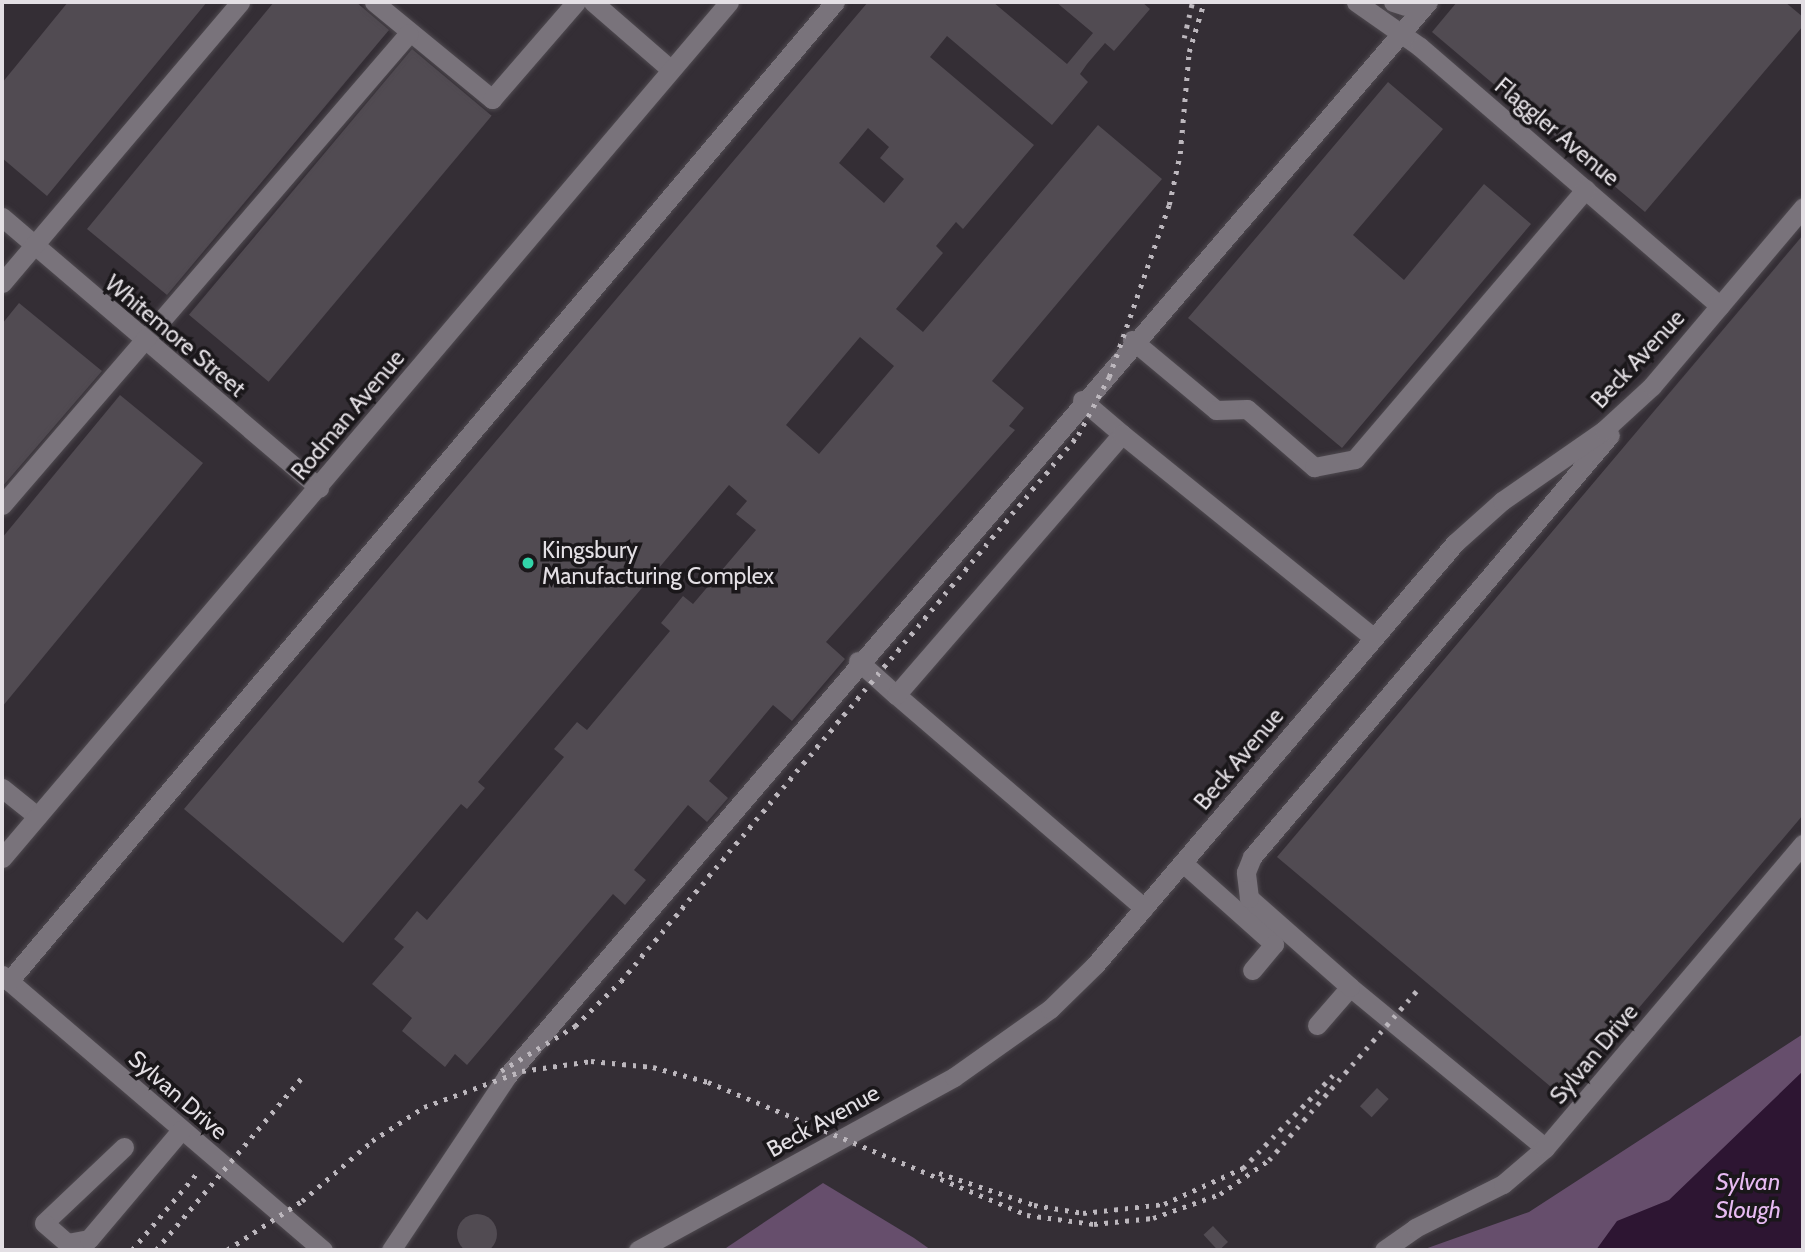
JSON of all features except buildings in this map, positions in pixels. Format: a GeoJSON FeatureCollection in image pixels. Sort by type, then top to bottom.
{"type":"FeatureCollection","features":[{"type":"Feature","properties":{"kind":"street"},"geometry":{"type":"LineString","coordinates":[[2,283],[240,2]]}},
{"type":"Feature","properties":{"kind":"street"},"geometry":{"type":"LineString","coordinates":[[374,2],[492,99],[576,2]]}},
{"type":"Feature","properties":{"kind":"street"},"geometry":{"type":"LineString","coordinates":[[593,2],[670,68]]}},
{"type":"Feature","properties":{"kind":"street","name":"Rodman Avenue"},"geometry":{"type":"LineString","coordinates":[[2,858],[319,488],[670,68],[729,2]]}},
{"type":"Feature","properties":{"kind":"street"},"geometry":{"type":"LineString","coordinates":[[6,978],[835,2]]}},
{"type":"Feature","properties":{"kind":"street","name":"Flaggler Avenue"},"geometry":{"type":"LineString","coordinates":[[1356,2],[1400,35],[1586,189],[1720,306]]}},
{"type":"Feature","properties":{"kind":"street"},"geometry":{"type":"LineString","coordinates":[[391,1250],[507,1076],[1132,340],[1428,2]]}},
{"type":"Feature","properties":{"kind":"street"},"geometry":{"type":"LineString","coordinates":[[2,505],[409,33]]}},
{"type":"Feature","properties":{"kind":"street"},"geometry":{"type":"LineString","coordinates":[[1132,340],[1216,411],[1247,409],[1314,467],[1355,459],[1586,189]]}},
{"type":"Feature","properties":{"kind":"street","name":"Beck Avenue"},"geometry":{"type":"LineString","coordinates":[[638,1250],[999,1049],[1096,965],[1373,637],[1479,519],[1604,430],[1651,386],[1803,207]]}},
{"type":"Feature","properties":{"kind":"street","name":"Whitemore Street"},"geometry":{"type":"LineString","coordinates":[[2,217],[142,340],[319,488]]}},
{"type":"Feature","properties":{"kind":"street"},"geometry":{"type":"LineString","coordinates":[[1545,1149],[1350,987],[1249,898],[1246,872],[1252,857],[1651,386]]}},
{"type":"Feature","properties":{"kind":"street"},"geometry":{"type":"LineString","coordinates":[[1082,400],[1373,637]]}},
{"type":"Feature","properties":{"kind":"street"},"geometry":{"type":"LineString","coordinates":[[896,695],[1122,434]]}},
{"type":"Feature","properties":{"kind":"street"},"geometry":{"type":"LineString","coordinates":[[858,661],[1144,908]]}},
{"type":"Feature","properties":{"kind":"street"},"geometry":{"type":"LineString","coordinates":[[2,788],[37,817]]}},
{"type":"Feature","properties":{"kind":"street","name":"Sylvan Drive"},"geometry":{"type":"LineString","coordinates":[[1384,1250],[1415,1228],[1503,1184],[1545,1149],[1803,844]]}},
{"type":"Feature","properties":{"kind":"street"},"geometry":{"type":"LineString","coordinates":[[1182,863],[1274,944],[1252,970]]}},
{"type":"Feature","properties":{"kind":"street","name":"Sylvan Drive"},"geometry":{"type":"LineString","coordinates":[[6,978],[323,1250]]}},
{"type":"Feature","properties":{"kind":"street"},"geometry":{"type":"LineString","coordinates":[[1317,1025],[1350,987]]}},
{"type":"Feature","properties":{"kind":"street"},"geometry":{"type":"LineString","coordinates":[[124,1147],[44,1223],[67,1244],[83,1242],[181,1130]]}},
{"type":"Feature","properties":{"kind":"street"},"geometry":{"type":"LineString","coordinates":[[65,1202],[65,1226],[83,1242]]}},
{"type":"Feature","properties":{"kind":"shaded area"},"geometry":{"type":"Polygon","coordinates":[[[1803,1034],[1803,1079],[1643,1250],[1422,1250],[1529,1212],[1803,1034]]]}},
{"type":"Feature","properties":{"kind":"shaded area"},"geometry":{"type":"Polygon","coordinates":[[[823,1183],[914,1238],[931,1250],[723,1250],[823,1183]]]}},
{"type":"Feature","properties":{"kind":"water","name":"Sylvan Slough"},"geometry":{"type":"Polygon","coordinates":[[[1803,1071],[1803,1250],[1596,1250],[1617,1221],[1669,1200],[1803,1071]]]}},
{"type":"Feature","properties":{"kind":"railway"},"geometry":{"type":"LineString","coordinates":[[1184,38],[1192,2]]}},
{"type":"Feature","properties":{"kind":"railway"},"geometry":{"type":"LineString","coordinates":[[501,1071],[575,1026],[621,981],[1078,435],[1109,377],[1169,205],[1180,154],[1189,52],[1204,2]]}},
{"type":"Feature","properties":{"kind":"railway"},"geometry":{"type":"LineString","coordinates":[[227,1250],[302,1201],[372,1141],[424,1107],[522,1071],[591,1061],[653,1067],[708,1082],[1027,1215],[1094,1224],[1153,1218],[1220,1194],[1269,1160],[1421,986]]}},
{"type":"Feature","properties":{"kind":"railway"},"geometry":{"type":"LineString","coordinates":[[939,1173],[1034,1205],[1083,1213],[1164,1204],[1243,1168],[1337,1071]]}},
{"type":"Feature","properties":{"kind":"railway"},"geometry":{"type":"LineString","coordinates":[[156,1250],[303,1076]]}},
{"type":"Feature","properties":{"kind":"railway"},"geometry":{"type":"LineString","coordinates":[[132,1250],[198,1172]]}},
{"type":"Feature","properties":{"kind":"place","name":"Kingsbury Manufacturing Complex"},"geometry":{"type":"Point","coordinates":[528,563]}}]}
